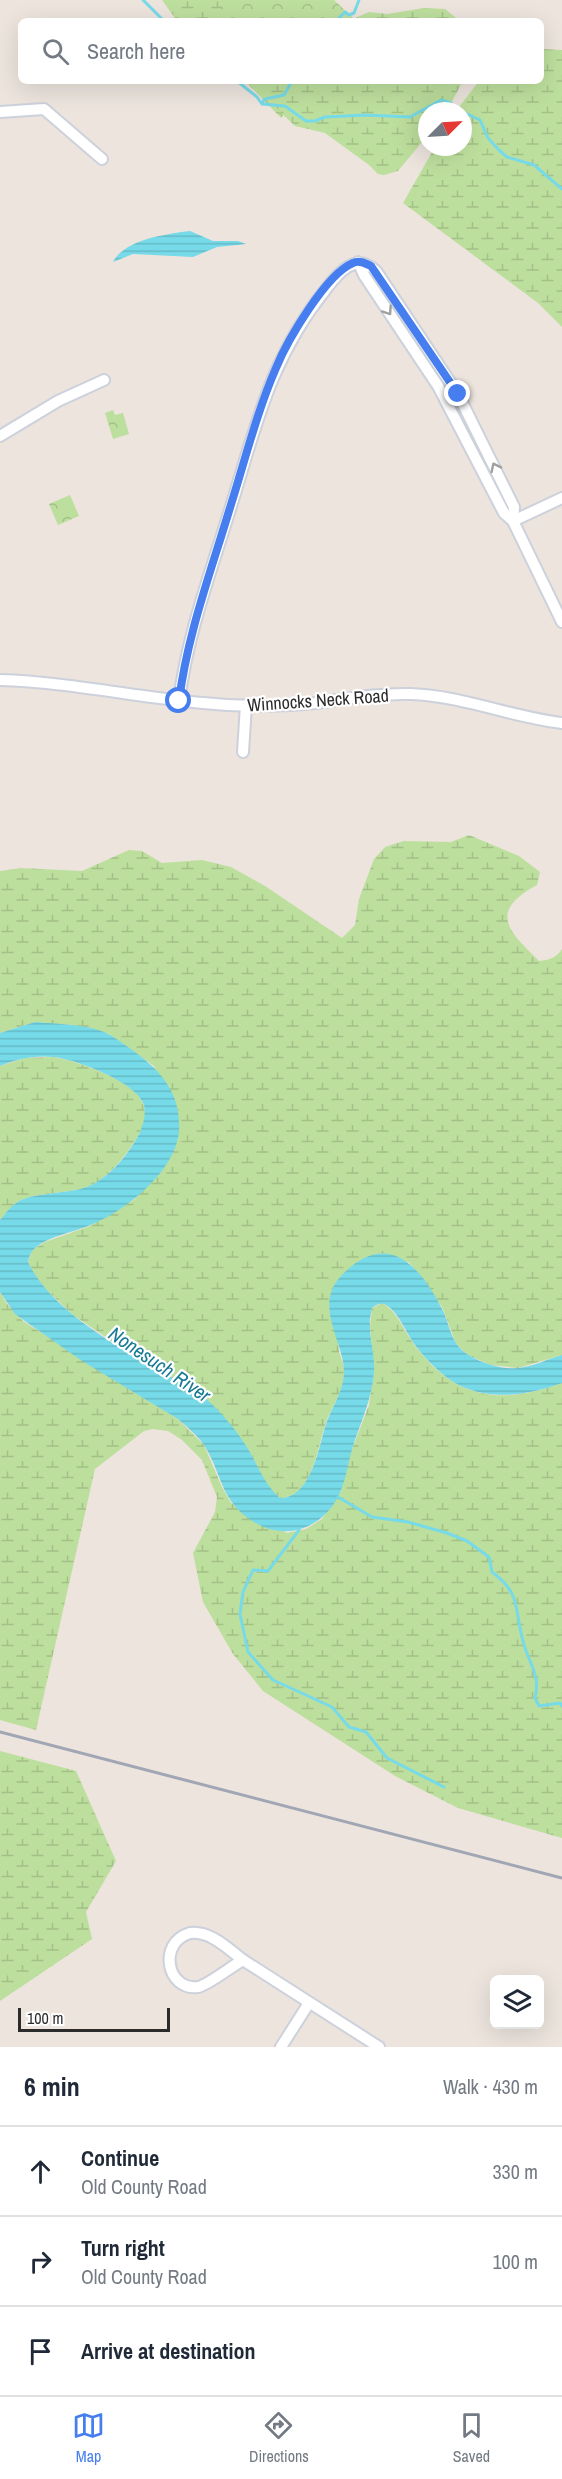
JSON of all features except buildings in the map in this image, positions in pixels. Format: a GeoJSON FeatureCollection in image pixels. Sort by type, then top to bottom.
{"type":"FeatureCollection","features":[{"type":"Feature","properties":{"kind":"street"},"geometry":{"type":"LineString","coordinates":[[0,112],[44,109],[102,159]]}},
{"type":"Feature","properties":{"kind":"street"},"geometry":{"type":"LineString","coordinates":[[179,701],[182,676],[197,614],[272,377],[290,339],[315,302],[336,276],[353,263],[358,262],[364,275],[438,386],[504,513],[513,521],[562,622]]}},
{"type":"Feature","properties":{"kind":"street"},"geometry":{"type":"LineString","coordinates":[[0,436],[58,401],[104,380]]}},
{"type":"Feature","properties":{"kind":"street"},"geometry":{"type":"LineString","coordinates":[[513,521],[562,498]]}},
{"type":"Feature","properties":{"kind":"street","name":"Winnocks Neck Road"},"geometry":{"type":"LineString","coordinates":[[0,680],[54,684],[179,701],[246,705],[299,704],[391,695],[422,695],[448,698],[562,723]]}},
{"type":"Feature","properties":{"kind":"street"},"geometry":{"type":"LineString","coordinates":[[243,752],[246,705]]}},
{"type":"Feature","properties":{"kind":"street"},"geometry":{"type":"LineString","coordinates":[[243,1960],[207,1983],[196,1987],[186,1985],[174,1976],[169,1955],[177,1940],[193,1932],[214,1939],[378,2047]]}},
{"type":"Feature","properties":{"kind":"street"},"geometry":{"type":"LineString","coordinates":[[281,2047],[309,2003]]}},
{"type":"Feature","properties":{"kind":"green space"},"geometry":{"type":"Polygon","coordinates":[[[162,0],[224,0],[220,11],[210,18],[175,18],[162,0]]]}},
{"type":"Feature","properties":{"kind":"green space"},"geometry":{"type":"Polygon","coordinates":[[[168,0],[334,0],[353,18],[185,18],[168,0]]]}},
{"type":"Feature","properties":{"kind":"green space"},"geometry":{"type":"Polygon","coordinates":[[[424,8],[445,9],[456,18],[355,18],[369,12],[387,14],[424,8]]]}},
{"type":"Feature","properties":{"kind":"green space"},"geometry":{"type":"Polygon","coordinates":[[[544,49],[562,50],[562,327],[538,303],[403,203],[430,156],[472,156],[472,102],[463,102],[477,84],[544,84],[544,49]]]}},
{"type":"Feature","properties":{"kind":"green space"},"geometry":{"type":"Polygon","coordinates":[[[248,84],[311,84],[281,118],[248,84]]]}},
{"type":"Feature","properties":{"kind":"green space"},"geometry":{"type":"Polygon","coordinates":[[[267,84],[461,84],[452,102],[418,102],[418,147],[398,171],[384,175],[378,174],[325,133],[295,126],[279,111],[266,91],[267,84]]]}},
{"type":"Feature","properties":{"kind":"green space"},"geometry":{"type":"Polygon","coordinates":[[[113,410],[115,415],[123,413],[129,434],[113,439],[105,413],[113,410]]]}},
{"type":"Feature","properties":{"kind":"green space"},"geometry":{"type":"Polygon","coordinates":[[[70,495],[79,516],[58,525],[49,504],[70,495]]]}},
{"type":"Feature","properties":{"kind":"green space"},"geometry":{"type":"Polygon","coordinates":[[[469,835],[519,856],[540,872],[537,885],[512,904],[508,913],[508,922],[519,940],[539,961],[555,956],[562,949],[562,1355],[518,1368],[491,1365],[470,1356],[455,1341],[442,1307],[409,1262],[366,1257],[340,1277],[338,1342],[344,1369],[343,1383],[325,1425],[312,1470],[299,1490],[291,1496],[280,1498],[268,1487],[249,1450],[196,1391],[131,1354],[73,1315],[37,1281],[28,1262],[32,1250],[45,1242],[90,1226],[135,1199],[167,1162],[178,1139],[154,1066],[109,1034],[73,1025],[35,1022],[0,1033],[0,871],[21,868],[82,871],[129,850],[142,851],[162,863],[202,860],[231,867],[265,886],[342,938],[355,925],[359,899],[374,859],[385,847],[404,841],[451,842],[469,835]]]}},
{"type":"Feature","properties":{"kind":"green space"},"geometry":{"type":"Polygon","coordinates":[[[54,1057],[91,1068],[130,1088],[144,1106],[144,1123],[126,1153],[100,1180],[77,1190],[24,1199],[16,1203],[0,1220],[0,1066],[25,1058],[54,1057]]]}},
{"type":"Feature","properties":{"kind":"green space"},"geometry":{"type":"Polygon","coordinates":[[[0,1292],[7,1304],[23,1321],[178,1419],[204,1445],[231,1503],[287,1533],[306,1529],[322,1519],[341,1491],[349,1457],[369,1405],[374,1372],[370,1326],[372,1308],[382,1303],[387,1306],[396,1315],[413,1343],[429,1362],[445,1376],[479,1393],[518,1394],[562,1383],[562,1838],[458,1808],[395,1776],[263,1691],[233,1654],[203,1602],[193,1553],[215,1512],[217,1497],[202,1460],[182,1440],[168,1431],[153,1429],[144,1431],[95,1469],[36,1730],[0,1720],[0,1292]]]}},
{"type":"Feature","properties":{"kind":"green space"},"geometry":{"type":"Polygon","coordinates":[[[0,1751],[76,1771],[116,1861],[86,1912],[92,1939],[0,2001],[0,1751]]]}},
{"type":"Feature","properties":{"kind":"water"},"geometry":{"type":"Polygon","coordinates":[[[190,231],[213,241],[238,241],[246,244],[217,247],[193,257],[133,254],[113,262],[119,254],[137,243],[159,236],[190,231]]]}},
{"type":"Feature","properties":{"kind":"water"},"geometry":{"type":"Polygon","coordinates":[[[35,1022],[95,1029],[112,1036],[138,1054],[160,1074],[169,1086],[175,1099],[179,1131],[176,1146],[168,1161],[145,1189],[102,1220],[38,1246],[31,1253],[28,1262],[38,1279],[52,1295],[86,1325],[204,1397],[239,1435],[266,1482],[280,1498],[290,1496],[306,1482],[342,1386],[343,1360],[330,1311],[333,1287],[341,1276],[357,1262],[372,1255],[386,1254],[399,1257],[411,1265],[432,1291],[444,1312],[455,1341],[463,1351],[475,1359],[504,1368],[529,1366],[562,1355],[562,1383],[514,1394],[498,1395],[468,1389],[453,1382],[437,1369],[418,1349],[393,1311],[384,1304],[378,1304],[372,1308],[370,1322],[373,1382],[339,1495],[322,1517],[311,1525],[299,1529],[274,1530],[261,1526],[248,1518],[226,1493],[210,1455],[188,1428],[178,1419],[82,1361],[15,1314],[0,1292],[0,1220],[14,1205],[24,1199],[77,1190],[102,1179],[130,1150],[143,1125],[144,1105],[139,1096],[118,1080],[90,1067],[63,1059],[46,1057],[26,1058],[0,1066],[0,1033],[35,1022]]]}},
{"type":"Feature","properties":{"kind":"waterway"},"geometry":{"type":"LineString","coordinates":[[143,0],[161,18]]}},
{"type":"Feature","properties":{"kind":"waterway"},"geometry":{"type":"LineString","coordinates":[[339,18],[345,12],[349,15],[354,13],[359,0]]}},
{"type":"Feature","properties":{"kind":"waterway"},"geometry":{"type":"LineString","coordinates":[[241,84],[262,104],[285,106],[306,121],[315,121],[325,117],[366,115],[410,117],[418,113]]}},
{"type":"Feature","properties":{"kind":"waterway"},"geometry":{"type":"LineString","coordinates":[[262,103],[265,99],[284,95],[290,84]]}},
{"type":"Feature","properties":{"kind":"waterway"},"geometry":{"type":"LineString","coordinates":[[437,102],[441,100],[448,102]]}},
{"type":"Feature","properties":{"kind":"waterway"},"geometry":{"type":"LineString","coordinates":[[472,116],[480,120],[488,138],[507,157],[534,165],[562,189]]}},
{"type":"Feature","properties":{"kind":"waterway"},"geometry":{"type":"LineString","coordinates":[[338,1497],[372,1517],[408,1522],[447,1533],[467,1541],[489,1557],[492,1572],[502,1580],[513,1595],[523,1641],[535,1675],[535,1698],[539,1706],[560,1703],[562,1706]]}},
{"type":"Feature","properties":{"kind":"waterway"},"geometry":{"type":"LineString","coordinates":[[299,1530],[268,1571],[253,1570],[243,1592],[240,1614],[248,1652],[273,1680],[332,1707],[349,1727],[366,1732],[387,1758],[444,1787]]}},
{"type":"Feature","properties":{"kind":"railway"},"geometry":{"type":"LineString","coordinates":[[0,1732],[562,1878]]}},
{"type":"Feature","properties":{"kind":"route"},"geometry":{"type":"LineString","coordinates":[[179,701],[182,676],[197,614],[268,386],[301,321],[336,276],[353,263],[365,263],[371,266],[458,394]]}},
{"type":"Feature","properties":{"kind":"water label","name":"Nonesuch River"},"geometry":{"type":"Point","coordinates":[160,1364]}}]}
